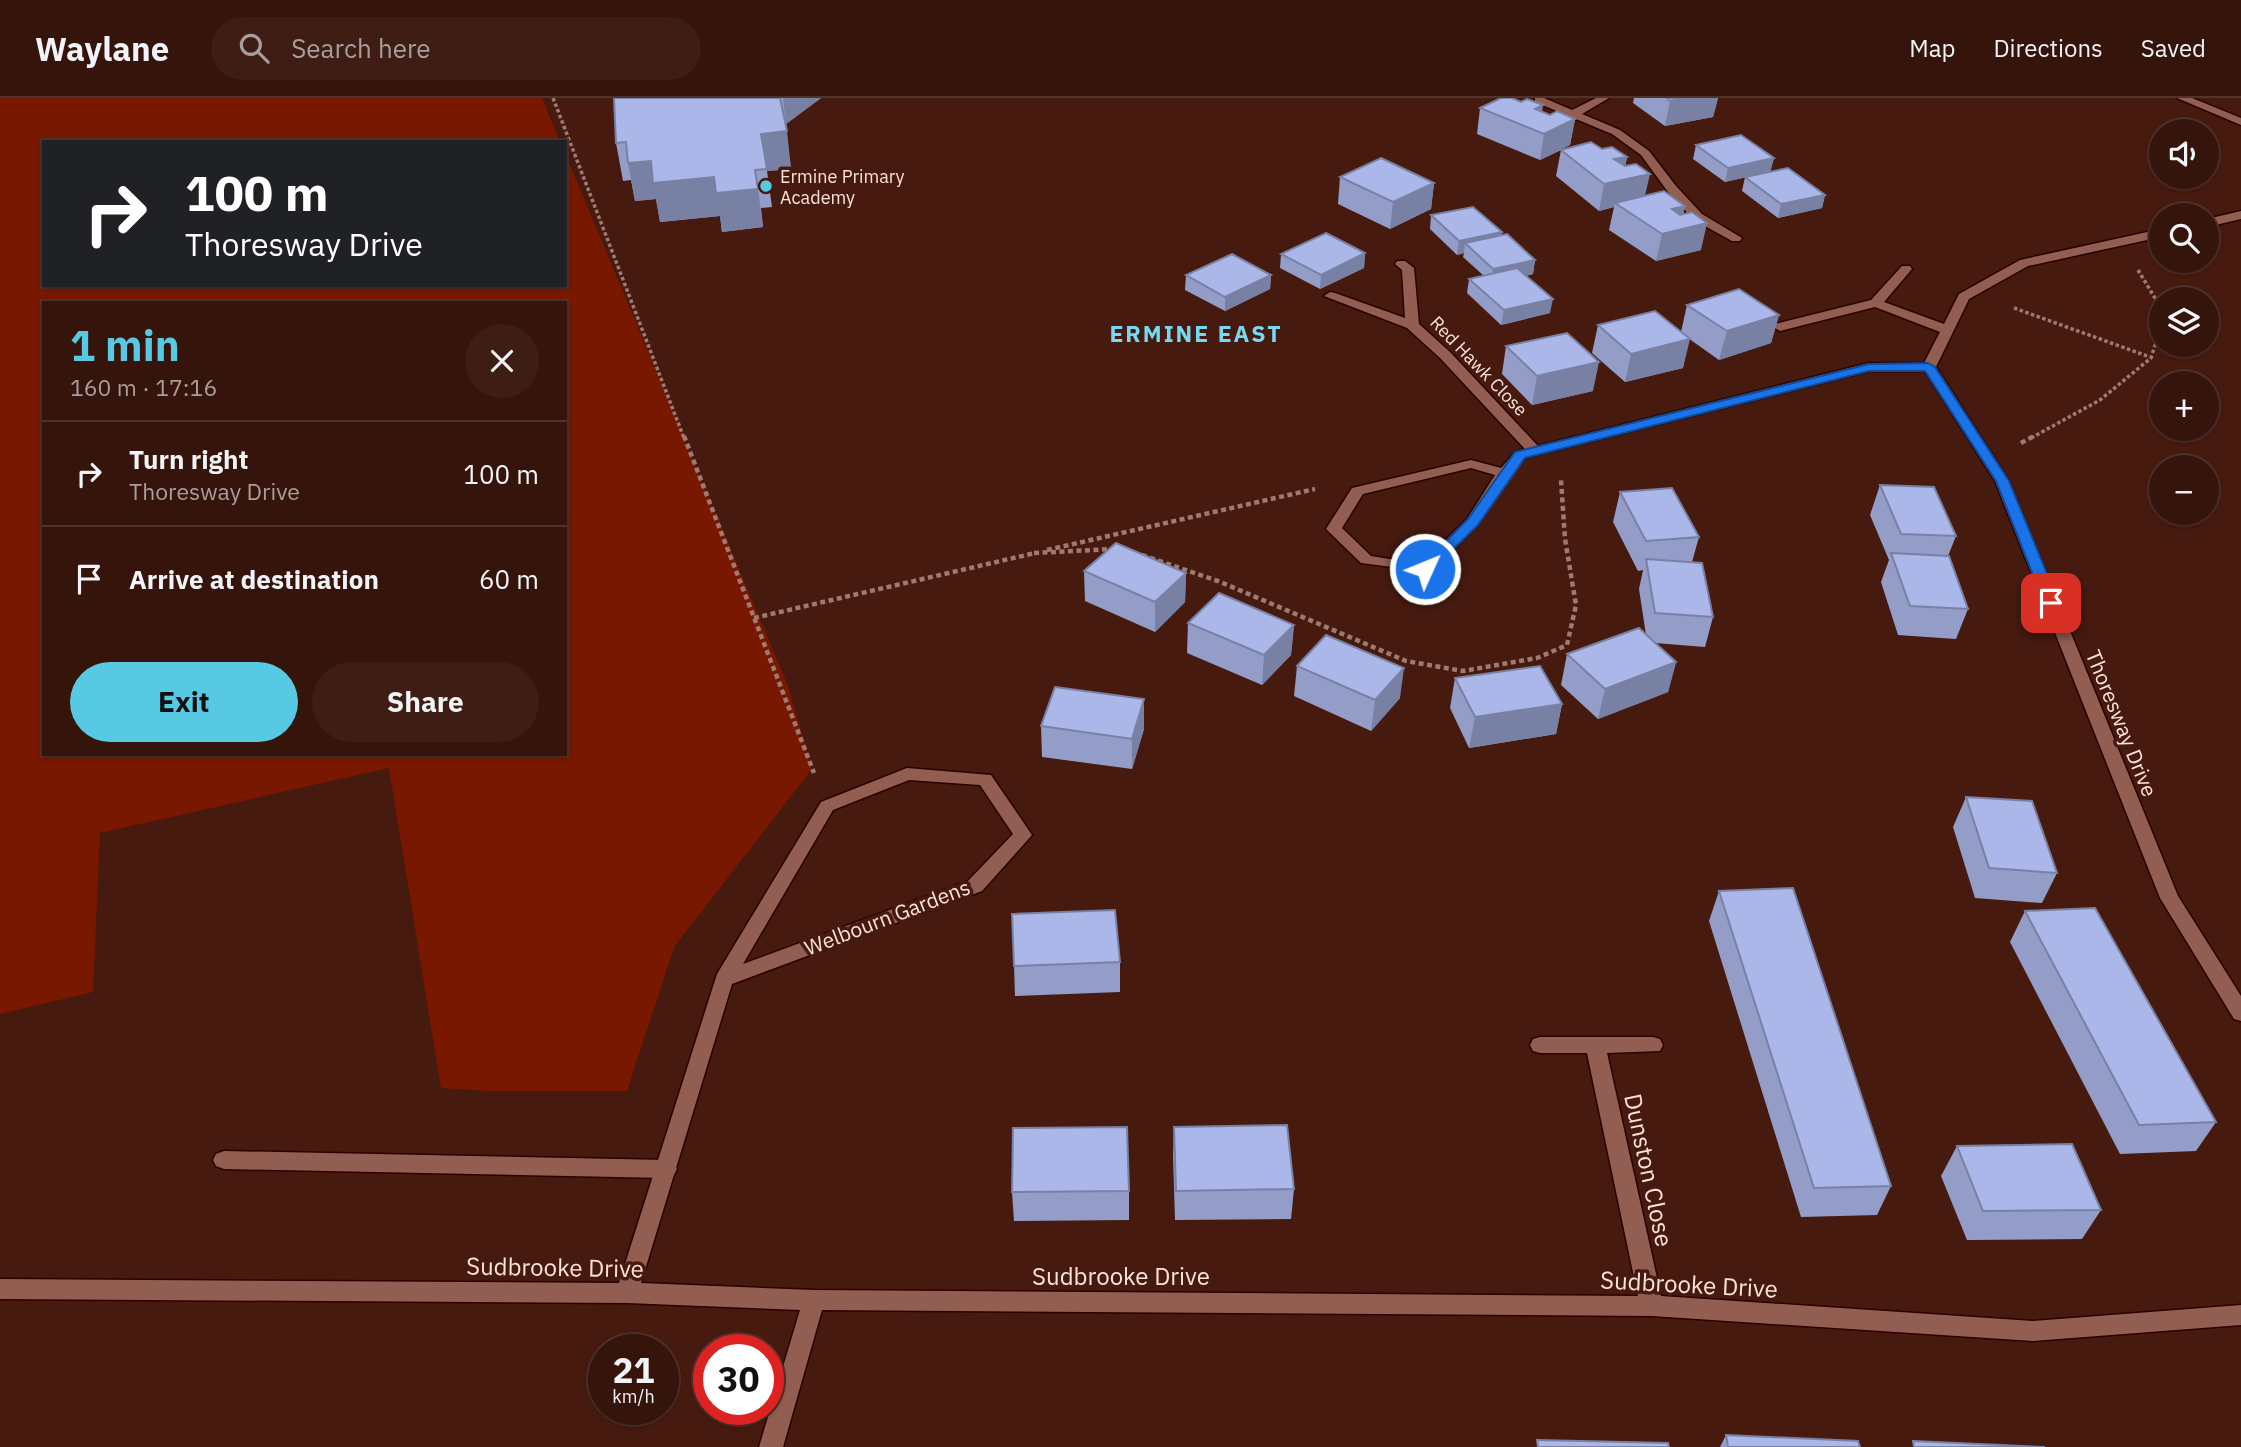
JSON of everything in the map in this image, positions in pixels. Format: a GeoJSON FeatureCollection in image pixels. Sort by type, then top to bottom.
{"type":"FeatureCollection","features":[{"type":"Feature","properties":{"kind":"street"},"geometry":{"type":"LineString","coordinates":[[1575,113],[1604,98]]}},
{"type":"Feature","properties":{"kind":"street"},"geometry":{"type":"LineString","coordinates":[[2182,98],[2241,122]]}},
{"type":"Feature","properties":{"kind":"street"},"geometry":{"type":"LineString","coordinates":[[1539,100],[1616,132],[1645,153],[1672,189],[1698,217],[1736,238]]}},
{"type":"Feature","properties":{"kind":"street"},"geometry":{"type":"LineString","coordinates":[[2219,220],[2241,215]]}},
{"type":"Feature","properties":{"kind":"street"},"geometry":{"type":"LineString","coordinates":[[1504,473],[1471,464],[1357,491],[1334,529],[1366,560],[1425,569],[1473,522],[1504,473],[1520,455],[1869,368],[1928,367],[1964,297],[2024,263],[2149,236]]}},
{"type":"Feature","properties":{"kind":"street","name":"Red Hawk Close"},"geometry":{"type":"LineString","coordinates":[[1401,264],[1408,268],[1412,325],[1445,355],[1534,451]]}},
{"type":"Feature","properties":{"kind":"street"},"geometry":{"type":"LineString","coordinates":[[1780,327],[1876,303],[1906,269]]}},
{"type":"Feature","properties":{"kind":"street"},"geometry":{"type":"LineString","coordinates":[[1330,296],[1412,325]]}},
{"type":"Feature","properties":{"kind":"street"},"geometry":{"type":"LineString","coordinates":[[1876,303],[1948,330]]}},
{"type":"Feature","properties":{"kind":"street","name":"Thoresway Drive"},"geometry":{"type":"LineString","coordinates":[[1928,367],[2003,481],[2169,898],[2241,1013]]}},
{"type":"Feature","properties":{"kind":"street","name":"Welbourn Gardens"},"geometry":{"type":"LineString","coordinates":[[724,979],[975,886],[1023,835],[985,779],[907,774],[827,806]]}},
{"type":"Feature","properties":{"kind":"street"},"geometry":{"type":"LineString","coordinates":[[627,1293],[724,979],[827,806]]}},
{"type":"Feature","properties":{"kind":"street"},"geometry":{"type":"LineString","coordinates":[[1540,1045],[1653,1045]]}},
{"type":"Feature","properties":{"kind":"street","name":"Dunston Close"},"geometry":{"type":"LineString","coordinates":[[1595,1045],[1653,1306]]}},
{"type":"Feature","properties":{"kind":"street"},"geometry":{"type":"LineString","coordinates":[[224,1160],[666,1169]]}},
{"type":"Feature","properties":{"kind":"street","name":"Sudbrooke Drive"},"geometry":{"type":"LineString","coordinates":[[0,1289],[627,1293],[814,1300],[1653,1306],[2033,1331],[2241,1315]]}},
{"type":"Feature","properties":{"kind":"street"},"geometry":{"type":"LineString","coordinates":[[771,1447],[814,1300]]}},
{"type":"Feature","properties":{"kind":"path"},"geometry":{"type":"LineString","coordinates":[[552,98],[827,806]]}},
{"type":"Feature","properties":{"kind":"path"},"geometry":{"type":"LineString","coordinates":[[1972,293],[2151,358]]}},
{"type":"Feature","properties":{"kind":"path"},"geometry":{"type":"LineString","coordinates":[[1989,460],[2100,400],[2151,358]]}},
{"type":"Feature","properties":{"kind":"path"},"geometry":{"type":"LineString","coordinates":[[754,618],[1325,486],[1357,491]]}},
{"type":"Feature","properties":{"kind":"shaded area"},"geometry":{"type":"Polygon","coordinates":[[[0,98],[542,98],[559,140],[42,140],[42,287],[567,287],[567,158],[788,686],[812,769],[674,947],[627,1091],[489,1091],[441,1088],[389,768],[100,833],[93,992],[0,1014],[0,98]]]}},
{"type":"Feature","properties":{"kind":"building"},"geometry":{"type":"Polygon","coordinates":[[[614,98],[780,98],[787,131],[761,134],[767,169],[755,170],[758,189],[716,193],[714,177],[653,183],[651,161],[628,163],[626,142],[616,143],[614,98]]]}},
{"type":"Feature","properties":{"kind":"building"},"geometry":{"type":"Polygon","coordinates":[[[1501,98],[1512,98],[1521,102],[1527,99],[1543,105],[1535,109],[1550,115],[1557,111],[1575,119],[1544,134],[1480,108],[1501,98]]]}},
{"type":"Feature","properties":{"kind":"building"},"geometry":{"type":"Polygon","coordinates":[[[1741,135],[1774,158],[1728,168],[1696,145],[1741,135]]]}},
{"type":"Feature","properties":{"kind":"building"},"geometry":{"type":"Polygon","coordinates":[[[1591,142],[1602,149],[1612,147],[1627,157],[1614,159],[1625,166],[1636,164],[1650,174],[1604,184],[1561,150],[1591,142]]]}},
{"type":"Feature","properties":{"kind":"building"},"geometry":{"type":"Polygon","coordinates":[[[1381,158],[1434,183],[1393,202],[1340,177],[1381,158]]]}},
{"type":"Feature","properties":{"kind":"building"},"geometry":{"type":"Polygon","coordinates":[[[1788,168],[1825,195],[1781,204],[1745,177],[1788,168]]]}},
{"type":"Feature","properties":{"kind":"building"},"geometry":{"type":"Polygon","coordinates":[[[1664,191],[1685,206],[1672,209],[1680,215],[1692,212],[1707,223],[1662,234],[1615,203],[1664,191]]]}},
{"type":"Feature","properties":{"kind":"building"},"geometry":{"type":"Polygon","coordinates":[[[1473,207],[1502,232],[1459,241],[1431,215],[1473,207]]]}},
{"type":"Feature","properties":{"kind":"building"},"geometry":{"type":"Polygon","coordinates":[[[1326,233],[1365,253],[1321,275],[1281,254],[1326,233]]]}},
{"type":"Feature","properties":{"kind":"building"},"geometry":{"type":"Polygon","coordinates":[[[1507,234],[1535,260],[1493,269],[1465,243],[1507,234]]]}},
{"type":"Feature","properties":{"kind":"building"},"geometry":{"type":"Polygon","coordinates":[[[1232,254],[1271,275],[1225,297],[1186,275],[1232,254]]]}},
{"type":"Feature","properties":{"kind":"building"},"geometry":{"type":"Polygon","coordinates":[[[1517,268],[1553,299],[1504,310],[1469,279],[1517,268]]]}},
{"type":"Feature","properties":{"kind":"building"},"geometry":{"type":"Polygon","coordinates":[[[1739,289],[1779,315],[1727,331],[1687,305],[1739,289]]]}},
{"type":"Feature","properties":{"kind":"building"},"geometry":{"type":"Polygon","coordinates":[[[1655,311],[1690,339],[1631,354],[1598,325],[1655,311]]]}},
{"type":"Feature","properties":{"kind":"building"},"geometry":{"type":"Polygon","coordinates":[[[1567,333],[1599,362],[1537,376],[1506,346],[1567,333]]]}},
{"type":"Feature","properties":{"kind":"building"},"geometry":{"type":"Polygon","coordinates":[[[1880,485],[1934,487],[1956,536],[1901,534],[1880,485]]]}},
{"type":"Feature","properties":{"kind":"building"},"geometry":{"type":"Polygon","coordinates":[[[1672,488],[1699,537],[1646,541],[1620,492],[1672,488]]]}},
{"type":"Feature","properties":{"kind":"building"},"geometry":{"type":"Polygon","coordinates":[[[1116,543],[1186,573],[1155,602],[1084,571],[1116,543]]]}},
{"type":"Feature","properties":{"kind":"building"},"geometry":{"type":"Polygon","coordinates":[[[1891,553],[1949,556],[1968,609],[1910,606],[1891,553]]]}},
{"type":"Feature","properties":{"kind":"building"},"geometry":{"type":"Polygon","coordinates":[[[1646,559],[1702,563],[1713,617],[1655,613],[1646,559]]]}},
{"type":"Feature","properties":{"kind":"building"},"geometry":{"type":"Polygon","coordinates":[[[1219,593],[1294,625],[1264,655],[1188,623],[1219,593]]]}},
{"type":"Feature","properties":{"kind":"building"},"geometry":{"type":"Polygon","coordinates":[[[1639,628],[1676,662],[1605,689],[1567,654],[1639,628]]]}},
{"type":"Feature","properties":{"kind":"building"},"geometry":{"type":"Polygon","coordinates":[[[1326,635],[1404,668],[1375,700],[1297,666],[1326,635]]]}},
{"type":"Feature","properties":{"kind":"building"},"geometry":{"type":"Polygon","coordinates":[[[1540,666],[1562,704],[1475,717],[1455,678],[1540,666]]]}},
{"type":"Feature","properties":{"kind":"building"},"geometry":{"type":"Polygon","coordinates":[[[1055,687],[1144,699],[1132,739],[1041,726],[1055,687]]]}},
{"type":"Feature","properties":{"kind":"building"},"geometry":{"type":"Polygon","coordinates":[[[1966,797],[2032,801],[2057,873],[1989,868],[1966,797]]]}},
{"type":"Feature","properties":{"kind":"building"},"geometry":{"type":"Polygon","coordinates":[[[1793,888],[1891,1186],[1814,1188],[1719,891],[1793,888]]]}},
{"type":"Feature","properties":{"kind":"building"},"geometry":{"type":"Polygon","coordinates":[[[2095,908],[2216,1122],[2139,1125],[2025,911],[2095,908]]]}},
{"type":"Feature","properties":{"kind":"building"},"geometry":{"type":"Polygon","coordinates":[[[1115,910],[1120,962],[1014,966],[1012,914],[1115,910]]]}},
{"type":"Feature","properties":{"kind":"building"},"geometry":{"type":"Polygon","coordinates":[[[1287,1125],[1294,1189],[1176,1191],[1174,1127],[1287,1125]]]}},
{"type":"Feature","properties":{"kind":"building"},"geometry":{"type":"Polygon","coordinates":[[[1127,1127],[1129,1191],[1012,1192],[1013,1128],[1127,1127]]]}},
{"type":"Feature","properties":{"kind":"building"},"geometry":{"type":"Polygon","coordinates":[[[2072,1144],[2101,1210],[1983,1211],[1957,1146],[2072,1144]]]}},
{"type":"Feature","properties":{"kind":"building"},"geometry":{"type":"Polygon","coordinates":[[[1726,1435],[1858,1441],[1860,1447],[1728,1447],[1726,1435]]]}},
{"type":"Feature","properties":{"kind":"building"},"geometry":{"type":"Polygon","coordinates":[[[1537,1440],[1668,1443],[1669,1447],[1538,1447],[1537,1440]]]}},
{"type":"Feature","properties":{"kind":"building"},"geometry":{"type":"Polygon","coordinates":[[[1913,1441],[2045,1447],[1914,1447],[1913,1441]]]}},
{"type":"Feature","properties":{"kind":"place","name":"Ermine Primary Academy"},"geometry":{"type":"Point","coordinates":[766,186]}},
{"type":"Feature","properties":{"kind":"district","name":"ERMINE EAST"},"geometry":{"type":"Point","coordinates":[1196,333]}},
{"type":"Feature","properties":{"kind":"route"},"geometry":{"type":"LineString","coordinates":[[1425,569],[1473,522],[1504,473],[1520,455],[1869,368],[1928,367],[2003,481],[2051,603]]}}]}
